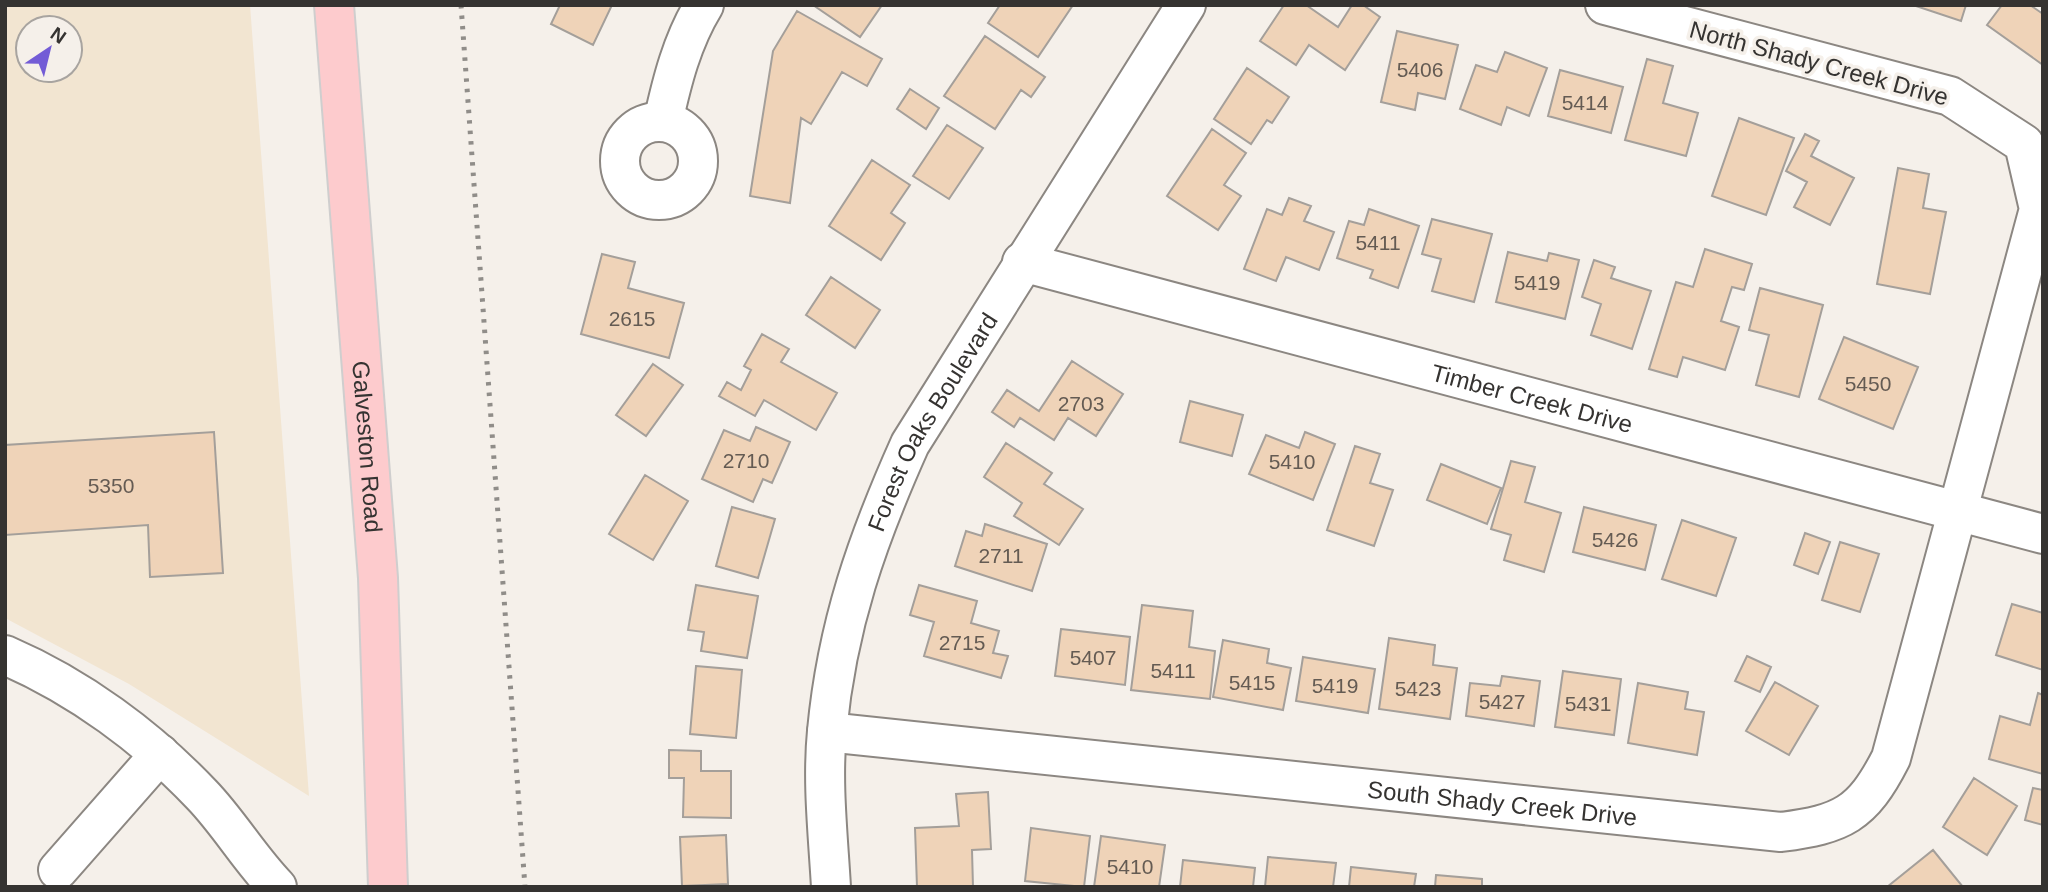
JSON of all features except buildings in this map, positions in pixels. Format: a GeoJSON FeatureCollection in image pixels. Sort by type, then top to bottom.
{"type":"FeatureCollection","features":[{"type":"Feature","properties":{"kind":"main road","name":"Galveston Road"},"geometry":{"type":"LineString","coordinates":[[334,5],[378,578],[388,887]]}},
{"type":"Feature","properties":{"kind":"street"},"geometry":{"type":"LineString","coordinates":[[663,122],[674,72],[692,24],[704,5]]}},
{"type":"Feature","properties":{"kind":"street","name":"Forest Oaks Boulevard"},"geometry":{"type":"LineString","coordinates":[[831,887],[827,732],[851,592],[875,522],[910,444],[1186,5]]}},
{"type":"Feature","properties":{"kind":"street","name":"North Shady Creek Drive"},"geometry":{"type":"LineString","coordinates":[[1605,5],[1950,96],[2024,144],[2039,209],[1960,510]]}},
{"type":"Feature","properties":{"kind":"street","name":"Timber Creek Drive"},"geometry":{"type":"LineString","coordinates":[[1022,262],[2043,534]]}},
{"type":"Feature","properties":{"kind":"street","name":"South Shady Creek Drive"},"geometry":{"type":"LineString","coordinates":[[827,732],[1781,832],[1826,826],[1851,812],[1876,788],[1891,758],[1960,510]]}},
{"type":"Feature","properties":{"kind":"street"},"geometry":{"type":"LineString","coordinates":[[5,655],[79,695],[126,726],[160,754],[204,796],[277,887]]}},
{"type":"Feature","properties":{"kind":"street"},"geometry":{"type":"LineString","coordinates":[[58,870],[160,754]]}},
{"type":"Feature","properties":{"kind":"shaded area"},"geometry":{"type":"Polygon","coordinates":[[[5,5],[250,5],[309,796],[129,684],[5,618],[5,5]]]}},
{"type":"Feature","properties":{"kind":"railway"},"geometry":{"type":"LineString","coordinates":[[461,5],[525,887]]}}]}
